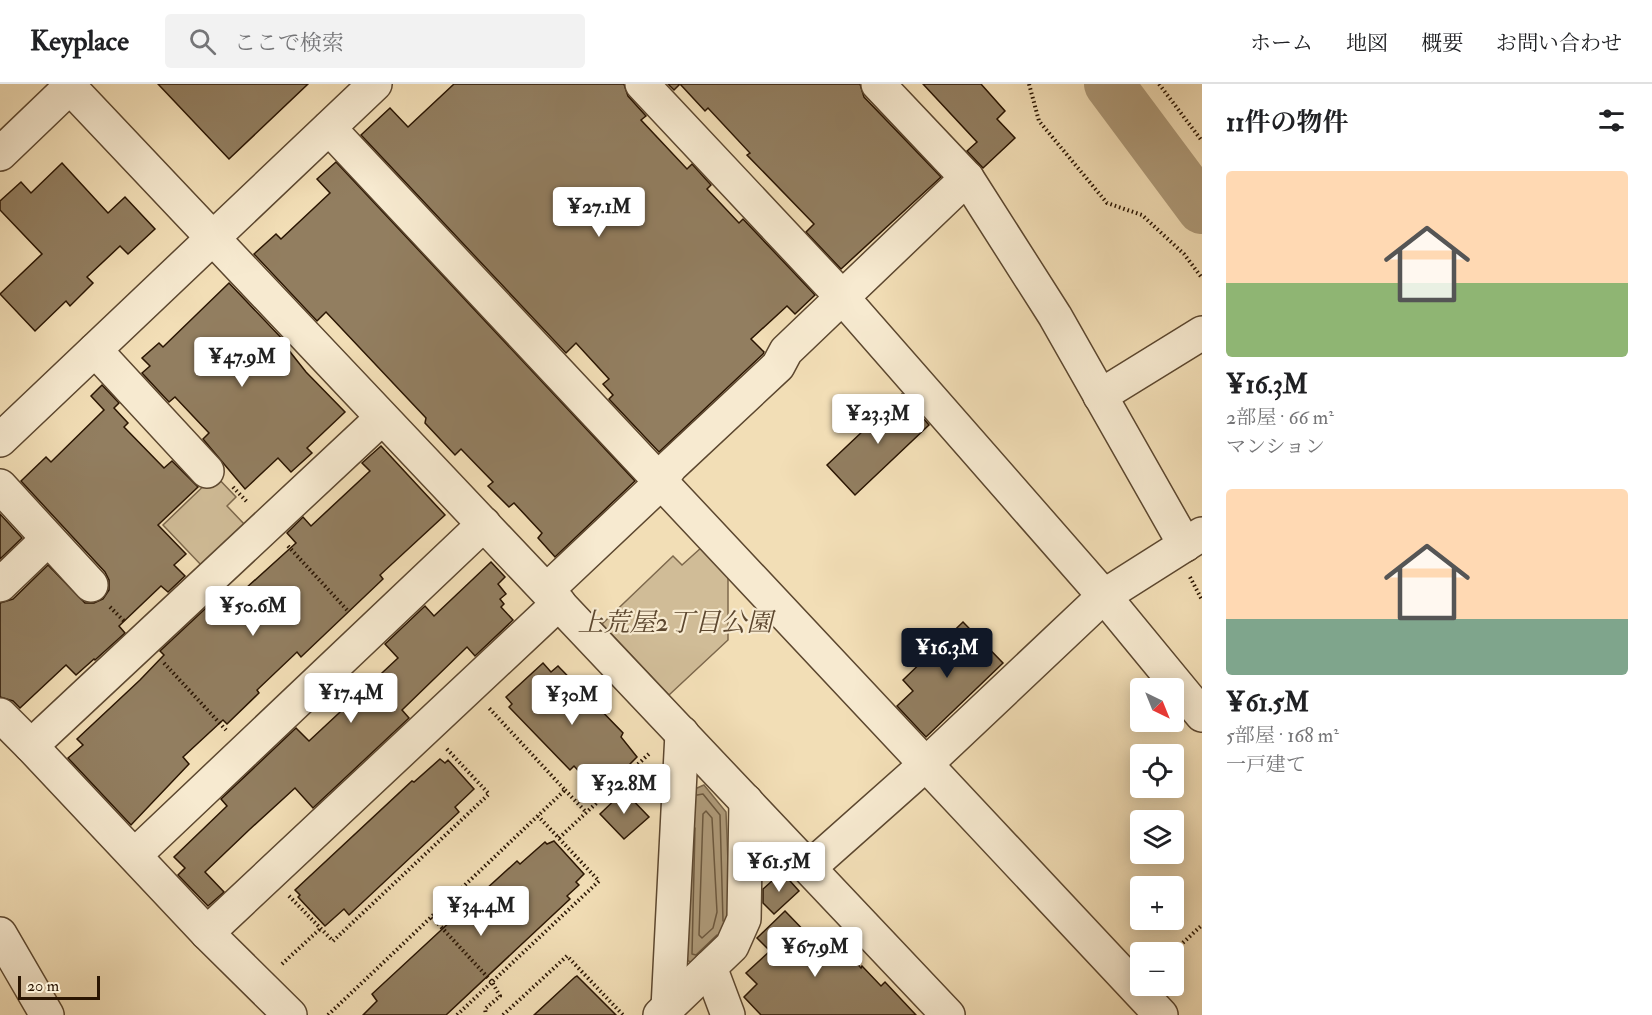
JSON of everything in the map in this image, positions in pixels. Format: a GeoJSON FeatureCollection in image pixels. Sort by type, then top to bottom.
{"type":"FeatureCollection","features":[{"type":"Feature","properties":{"kind":"street"},"geometry":{"type":"LineString","coordinates":[[0,440],[211,237],[375,84]]}},
{"type":"Feature","properties":{"kind":"street"},"geometry":{"type":"LineString","coordinates":[[642,84],[842,297],[1104,596],[1202,715]]}},
{"type":"Feature","properties":{"kind":"street"},"geometry":{"type":"LineString","coordinates":[[809,868],[925,765],[1104,596],[1194,539],[1100,396],[1055,316],[968,178],[878,84]]}},
{"type":"Feature","properties":{"kind":"street"},"geometry":{"type":"LineString","coordinates":[[0,154],[70,85],[211,237],[948,1015]]}},
{"type":"Feature","properties":{"kind":"street"},"geometry":{"type":"LineString","coordinates":[[329,128],[661,479],[925,765],[1161,1015]]}},
{"type":"Feature","properties":{"kind":"street"},"geometry":{"type":"LineString","coordinates":[[207,933],[553,597],[671,466],[778,366],[786,351],[968,178]]}},
{"type":"Feature","properties":{"kind":"street"},"geometry":{"type":"LineString","coordinates":[[1100,396],[1202,333]]}},
{"type":"Feature","properties":{"kind":"street"},"geometry":{"type":"LineString","coordinates":[[95,350],[207,471]]}},
{"type":"Feature","properties":{"kind":"street"},"geometry":{"type":"LineString","coordinates":[[31,746],[382,418]]}},
{"type":"Feature","properties":{"kind":"street"},"geometry":{"type":"LineString","coordinates":[[0,486],[91,585]]}},
{"type":"Feature","properties":{"kind":"street"},"geometry":{"type":"LineString","coordinates":[[135,855],[484,524]]}},
{"type":"Feature","properties":{"kind":"street"},"geometry":{"type":"LineString","coordinates":[[0,585],[48,539]]}},
{"type":"Feature","properties":{"kind":"street"},"geometry":{"type":"LineString","coordinates":[[0,715],[207,933],[290,1015]]}},
{"type":"Feature","properties":{"kind":"street"},"geometry":{"type":"LineString","coordinates":[[664,1011],[682,733]]}},
{"type":"Feature","properties":{"kind":"street"},"geometry":{"type":"LineString","coordinates":[[664,1011],[732,946],[744,919],[746,801]]}},
{"type":"Feature","properties":{"kind":"street"},"geometry":{"type":"LineString","coordinates":[[0,934],[47,1015]]}},
{"type":"Feature","properties":{"kind":"street"},"geometry":{"type":"LineString","coordinates":[[710,967],[728,1015]]}},
{"type":"Feature","properties":{"kind":"path"},"geometry":{"type":"LineString","coordinates":[[1029,84],[1039,121],[1107,202],[1142,215],[1184,254],[1202,278]]}},
{"type":"Feature","properties":{"kind":"path"},"geometry":{"type":"LineString","coordinates":[[1159,84],[1202,141]]}},
{"type":"Feature","properties":{"kind":"path"},"geometry":{"type":"LineString","coordinates":[[91,585],[245,750]]}},
{"type":"Feature","properties":{"kind":"path"},"geometry":{"type":"LineString","coordinates":[[497,700],[489,708],[586,812]]}},
{"type":"Feature","properties":{"kind":"path"},"geometry":{"type":"LineString","coordinates":[[269,874],[333,941],[489,794],[443,745]]}},
{"type":"Feature","properties":{"kind":"path"},"geometry":{"type":"LineString","coordinates":[[559,838],[652,751]]}},
{"type":"Feature","properties":{"kind":"path"},"geometry":{"type":"LineString","coordinates":[[328,1015],[566,790]]}},
{"type":"Feature","properties":{"kind":"path"},"geometry":{"type":"LineString","coordinates":[[457,1015],[599,881],[538,816]]}},
{"type":"Feature","properties":{"kind":"path"},"geometry":{"type":"LineString","coordinates":[[432,917],[492,982],[500,996],[485,1010],[486,1015]]}},
{"type":"Feature","properties":{"kind":"path"},"geometry":{"type":"LineString","coordinates":[[1184,942],[1202,925]]}},
{"type":"Feature","properties":{"kind":"path"},"geometry":{"type":"LineString","coordinates":[[279,967],[321,928]]}},
{"type":"Feature","properties":{"kind":"path"},"geometry":{"type":"LineString","coordinates":[[503,1015],[567,956],[623,1015]]}},
{"type":"Feature","properties":{"kind":"green space"},"geometry":{"type":"Polygon","coordinates":[[[215,475],[236,497],[227,506],[245,525],[202,566],[163,525],[215,475]]]}},
{"type":"Feature","properties":{"kind":"green space","name":"上荒屋2丁目公園"},"geometry":{"type":"Polygon","coordinates":[[[702,547],[728,575],[728,640],[669,695],[602,624],[673,556],[682,565],[702,547]]]}},
{"type":"Feature","properties":{"kind":"water"},"geometry":{"type":"Polygon","coordinates":[[[704,785],[726,812],[730,912],[725,936],[694,964],[685,959],[690,791],[704,785]]]}},
{"type":"Feature","properties":{"kind":"building"},"geometry":{"type":"Polygon","coordinates":[[[158,84],[308,84],[229,159],[158,84]]]}},
{"type":"Feature","properties":{"kind":"building"},"geometry":{"type":"Polygon","coordinates":[[[454,84],[624,84],[628,96],[646,116],[641,120],[687,169],[692,164],[711,185],[707,189],[739,223],[743,219],[815,295],[795,314],[787,306],[751,339],[764,352],[763,354],[659,452],[609,399],[613,395],[603,384],[609,379],[576,343],[566,353],[361,135],[390,108],[408,127],[454,84]]]}},
{"type":"Feature","properties":{"kind":"building"},"geometry":{"type":"Polygon","coordinates":[[[668,84],[680,84],[674,90],[668,84]]]}},
{"type":"Feature","properties":{"kind":"building"},"geometry":{"type":"Polygon","coordinates":[[[680,84],[860,84],[864,97],[941,177],[841,269],[806,232],[814,224],[747,155],[750,153],[708,108],[705,111],[680,84]]]}},
{"type":"Feature","properties":{"kind":"building"},"geometry":{"type":"Polygon","coordinates":[[[923,84],[981,84],[1005,111],[997,119],[1015,138],[983,168],[967,151],[977,142],[923,84]]]}},
{"type":"Feature","properties":{"kind":"building"},"geometry":{"type":"Polygon","coordinates":[[[336,162],[635,481],[555,557],[538,538],[542,533],[514,503],[509,507],[488,486],[493,482],[461,449],[455,455],[425,423],[426,418],[326,312],[317,321],[254,254],[276,234],[281,239],[330,193],[317,179],[336,162]]]}},
{"type":"Feature","properties":{"kind":"building"},"geometry":{"type":"Polygon","coordinates":[[[62,163],[108,213],[125,197],[155,229],[128,254],[120,246],[87,277],[93,283],[70,306],[66,301],[35,331],[0,294],[42,254],[0,210],[0,201],[21,182],[31,193],[62,163]]]}},
{"type":"Feature","properties":{"kind":"building"},"geometry":{"type":"Polygon","coordinates":[[[229,283],[289,346],[287,348],[306,372],[345,412],[307,448],[312,453],[291,472],[278,458],[245,489],[203,439],[209,433],[175,397],[169,402],[142,373],[150,366],[142,358],[159,343],[163,347],[229,283]]]}},
{"type":"Feature","properties":{"kind":"building"},"geometry":{"type":"Polygon","coordinates":[[[102,385],[119,403],[114,408],[128,423],[124,427],[164,468],[172,461],[198,487],[158,525],[186,554],[174,565],[185,576],[168,592],[161,586],[119,626],[125,633],[95,660],[76,675],[66,665],[20,708],[13,701],[0,697],[0,603],[13,599],[48,565],[85,603],[94,603],[103,599],[109,590],[109,580],[105,572],[21,481],[46,457],[51,462],[104,410],[91,396],[102,385]]]}},
{"type":"Feature","properties":{"kind":"building"},"geometry":{"type":"Polygon","coordinates":[[[902,394],[929,425],[855,495],[827,465],[902,394]]]}},
{"type":"Feature","properties":{"kind":"building"},"geometry":{"type":"Polygon","coordinates":[[[381,446],[445,515],[380,575],[383,579],[301,657],[297,652],[257,690],[259,693],[227,724],[223,720],[183,757],[189,764],[131,825],[68,758],[83,745],[77,739],[140,680],[164,655],[160,651],[206,608],[214,617],[296,543],[287,533],[303,517],[311,526],[370,471],[362,463],[381,446]]]}},
{"type":"Feature","properties":{"kind":"building"},"geometry":{"type":"Polygon","coordinates":[[[0,514],[22,538],[0,559],[0,514]]]}},
{"type":"Feature","properties":{"kind":"building"},"geometry":{"type":"Polygon","coordinates":[[[491,562],[505,577],[498,584],[506,594],[500,599],[504,604],[501,607],[513,620],[475,656],[467,647],[402,710],[409,718],[313,808],[295,788],[249,830],[205,872],[224,892],[208,906],[178,875],[185,868],[174,857],[227,806],[221,799],[296,728],[309,741],[398,658],[385,644],[425,606],[434,616],[491,562]]]}},
{"type":"Feature","properties":{"kind":"building"},"geometry":{"type":"Polygon","coordinates":[[[963,622],[1003,663],[926,737],[897,706],[913,691],[903,680],[963,622]]]}},
{"type":"Feature","properties":{"kind":"building"},"geometry":{"type":"Polygon","coordinates":[[[543,663],[551,672],[558,666],[623,733],[621,737],[637,757],[600,794],[574,766],[570,770],[509,707],[512,704],[506,697],[543,663]]]}},
{"type":"Feature","properties":{"kind":"building"},"geometry":{"type":"Polygon","coordinates":[[[440,759],[445,763],[448,760],[474,789],[455,807],[459,812],[349,915],[344,909],[325,926],[298,897],[300,895],[295,890],[412,781],[414,782],[440,759]]]}},
{"type":"Feature","properties":{"kind":"building"},"geometry":{"type":"Polygon","coordinates":[[[624,791],[649,817],[624,839],[600,814],[624,791]]]}},
{"type":"Feature","properties":{"kind":"building"},"geometry":{"type":"Polygon","coordinates":[[[554,841],[584,874],[576,882],[579,885],[567,896],[570,899],[446,1015],[363,1015],[377,1001],[372,994],[452,920],[517,861],[520,864],[545,842],[547,844],[554,841]]]}},
{"type":"Feature","properties":{"kind":"building"},"geometry":{"type":"Polygon","coordinates":[[[782,872],[799,891],[774,914],[763,903],[763,889],[782,872]]]}},
{"type":"Feature","properties":{"kind":"building"},"geometry":{"type":"Polygon","coordinates":[[[785,911],[813,940],[825,929],[861,968],[862,966],[881,986],[885,982],[916,1015],[761,1015],[744,997],[757,984],[746,973],[770,951],[757,938],[785,911]]]}},
{"type":"Feature","properties":{"kind":"building"},"geometry":{"type":"Polygon","coordinates":[[[577,976],[616,1015],[534,1015],[575,977],[577,976]]]}},
{"type":"Feature","properties":{"kind":"waterway"},"geometry":{"type":"LineString","coordinates":[[1109,84],[1202,209]]}}]}
